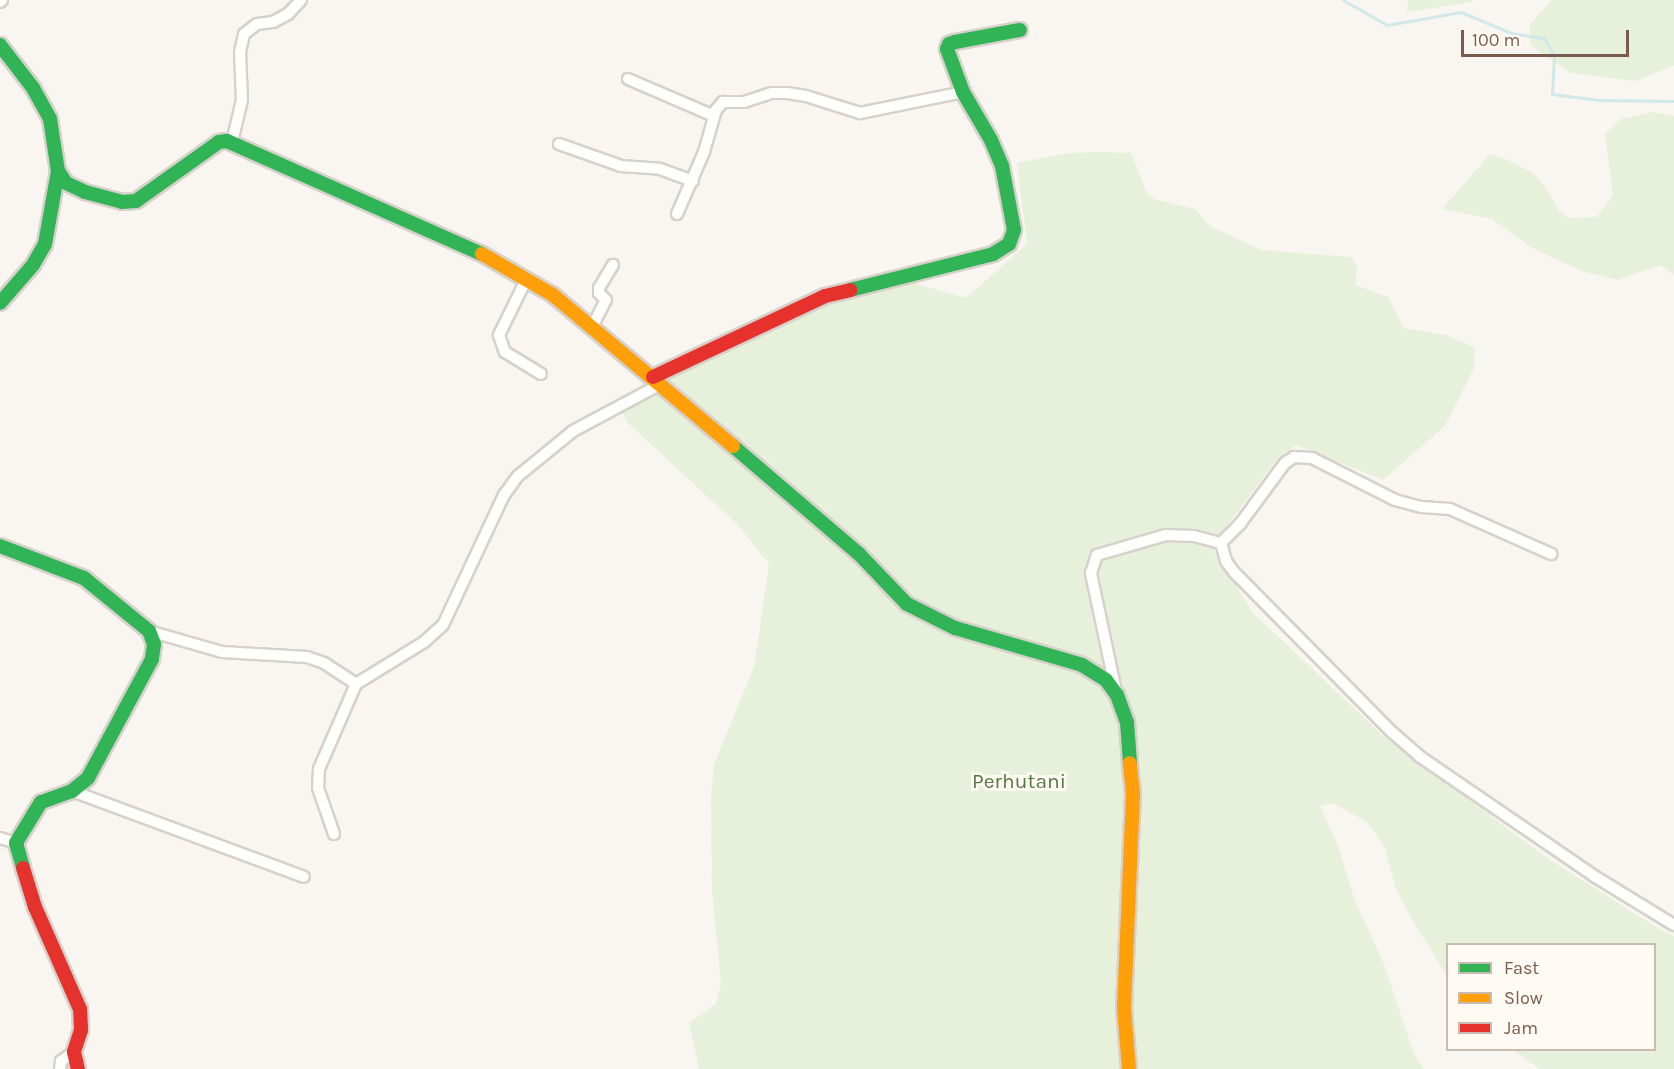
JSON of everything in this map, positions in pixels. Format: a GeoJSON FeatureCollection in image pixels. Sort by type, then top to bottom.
{"type":"FeatureCollection","features":[{"type":"Feature","properties":{"kind":"main road"},"geometry":{"type":"LineString","coordinates":[[657,381],[800,305],[825,296],[993,255],[1009,244],[1014,230],[1002,166],[991,140],[963,92],[948,54],[949,44],[1020,30]]}},
{"type":"Feature","properties":{"kind":"main road"},"geometry":{"type":"LineString","coordinates":[[0,45],[33,88],[46,111],[57,151],[52,216],[45,244],[33,265],[0,303]]}},
{"type":"Feature","properties":{"kind":"main road"},"geometry":{"type":"LineString","coordinates":[[57,171],[66,183],[85,192],[122,202],[136,201],[219,142],[232,141],[500,262],[527,278],[592,327],[657,381],[860,554],[907,604],[955,628],[1082,665],[1106,680],[1117,695],[1127,722],[1133,794],[1124,1008],[1129,1045],[1129,1069]]}},
{"type":"Feature","properties":{"kind":"main road"},"geometry":{"type":"LineString","coordinates":[[0,546],[55,565],[84,578],[148,631],[154,644],[152,659],[93,771],[83,784],[41,802],[16,843],[35,907],[80,1009],[81,1030],[74,1052],[78,1069]]}},
{"type":"Feature","properties":{"kind":"main road"},"geometry":{"type":"LineString","coordinates":[[1129,1045],[1139,1069]]}},
{"type":"Feature","properties":{"kind":"street"},"geometry":{"type":"LineString","coordinates":[[232,141],[242,100],[240,52],[244,34],[257,24],[273,22],[288,14],[301,0]]}},
{"type":"Feature","properties":{"kind":"street"},"geometry":{"type":"LineString","coordinates":[[628,80],[714,116]]}},
{"type":"Feature","properties":{"kind":"street"},"geometry":{"type":"LineString","coordinates":[[677,214],[693,181],[714,116],[723,102],[744,102],[780,93],[806,96],[860,113],[963,92]]}},
{"type":"Feature","properties":{"kind":"street"},"geometry":{"type":"LineString","coordinates":[[559,144],[621,166],[660,168],[693,181]]}},
{"type":"Feature","properties":{"kind":"street"},"geometry":{"type":"LineString","coordinates":[[592,327],[606,300],[599,293],[599,288],[613,265]]}},
{"type":"Feature","properties":{"kind":"street"},"geometry":{"type":"LineString","coordinates":[[527,278],[499,335],[505,352],[541,374]]}},
{"type":"Feature","properties":{"kind":"street"},"geometry":{"type":"LineString","coordinates":[[334,834],[318,788],[319,769],[356,684],[424,642],[443,625],[504,495],[518,476],[573,431],[657,381]]}},
{"type":"Feature","properties":{"kind":"street"},"geometry":{"type":"LineString","coordinates":[[1221,543],[1240,524],[1285,464],[1302,456],[1312,458],[1395,500],[1422,507],[1450,509],[1551,554]]}},
{"type":"Feature","properties":{"kind":"street"},"geometry":{"type":"LineString","coordinates":[[1117,695],[1091,573],[1094,559],[1102,552],[1166,535],[1194,536],[1221,543]]}},
{"type":"Feature","properties":{"kind":"street"},"geometry":{"type":"LineString","coordinates":[[1221,543],[1226,561],[1234,572],[1393,734],[1419,756],[1594,876],[1674,925]]}},
{"type":"Feature","properties":{"kind":"street"},"geometry":{"type":"LineString","coordinates":[[148,631],[222,652],[307,657],[324,663],[356,684]]}},
{"type":"Feature","properties":{"kind":"street"},"geometry":{"type":"LineString","coordinates":[[72,790],[304,877]]}},
{"type":"Feature","properties":{"kind":"street"},"geometry":{"type":"LineString","coordinates":[[0,838],[16,843]]}},
{"type":"Feature","properties":{"kind":"street"},"geometry":{"type":"LineString","coordinates":[[60,1069],[61,1061],[74,1052]]}},
{"type":"Feature","properties":{"kind":"green space"},"geometry":{"type":"Polygon","coordinates":[[[1408,0],[1472,0],[1472,2],[1407,12],[1408,0]]]}},
{"type":"Feature","properties":{"kind":"green space"},"geometry":{"type":"Polygon","coordinates":[[[1552,0],[1674,0],[1674,65],[1636,81],[1570,73],[1530,45],[1530,24],[1552,0]]]}},
{"type":"Feature","properties":{"kind":"green space"},"geometry":{"type":"Polygon","coordinates":[[[1653,112],[1674,116],[1674,275],[1660,265],[1618,280],[1581,271],[1529,246],[1492,219],[1442,209],[1490,154],[1508,160],[1534,174],[1548,191],[1559,211],[1569,218],[1597,217],[1613,195],[1605,134],[1621,119],[1653,112]]]}},
{"type":"Feature","properties":{"kind":"green space","name":"Perhutani"},"geometry":{"type":"Polygon","coordinates":[[[1069,153],[1131,153],[1146,191],[1154,199],[1195,209],[1210,226],[1261,250],[1351,257],[1357,266],[1355,285],[1388,297],[1404,328],[1446,335],[1475,348],[1474,368],[1445,426],[1383,480],[1296,445],[1277,459],[1220,535],[1214,551],[1253,613],[1382,735],[1547,858],[1659,929],[1674,936],[1674,1069],[1540,1069],[1514,1051],[1656,1051],[1656,943],[1446,943],[1446,974],[1396,889],[1385,848],[1367,822],[1333,803],[1320,806],[1338,846],[1355,901],[1384,964],[1414,1054],[1424,1069],[699,1069],[689,1023],[716,1004],[721,983],[712,889],[711,798],[714,765],[754,667],[769,564],[738,525],[627,422],[622,410],[686,367],[807,310],[906,281],[966,298],[1027,244],[1017,163],[1069,153]]]}},
{"type":"Feature","properties":{"kind":"waterway"},"geometry":{"type":"LineString","coordinates":[[1343,0],[1387,25],[1461,12],[1511,33],[1544,38],[1554,56],[1552,94],[1599,100],[1674,101]]}},
{"type":"Feature","properties":{"kind":"traffic: fast"},"geometry":{"type":"LineString","coordinates":[[850,290],[993,254],[1009,244],[1014,230],[1002,166],[991,140],[963,92],[947,49],[949,44],[955,42],[1020,30]]}},
{"type":"Feature","properties":{"kind":"traffic: fast"},"geometry":{"type":"LineString","coordinates":[[0,45],[33,88],[50,119],[58,171],[45,244],[33,265],[0,303]]}},
{"type":"Feature","properties":{"kind":"traffic: fast"},"geometry":{"type":"LineString","coordinates":[[58,171],[66,183],[85,192],[122,202],[136,201],[219,142],[227,141],[482,254]]}},
{"type":"Feature","properties":{"kind":"traffic: fast"},"geometry":{"type":"LineString","coordinates":[[733,446],[859,554],[907,604],[955,628],[1082,665],[1106,680],[1117,695],[1127,722],[1130,763]]}},
{"type":"Feature","properties":{"kind":"traffic: fast"},"geometry":{"type":"LineString","coordinates":[[0,546],[84,578],[149,631],[154,644],[152,659],[88,778],[72,791],[41,802],[16,843],[23,868]]}},
{"type":"Feature","properties":{"kind":"traffic: slow"},"geometry":{"type":"LineString","coordinates":[[482,254],[553,295],[733,446]]}},
{"type":"Feature","properties":{"kind":"traffic: slow"},"geometry":{"type":"LineString","coordinates":[[1129,1069],[1124,1008],[1133,794],[1130,763]]}},
{"type":"Feature","properties":{"kind":"traffic: jam"},"geometry":{"type":"LineString","coordinates":[[653,377],[825,296],[850,290]]}},
{"type":"Feature","properties":{"kind":"traffic: jam"},"geometry":{"type":"LineString","coordinates":[[23,868],[35,907],[80,1009],[81,1030],[74,1052],[78,1069]]}}]}
